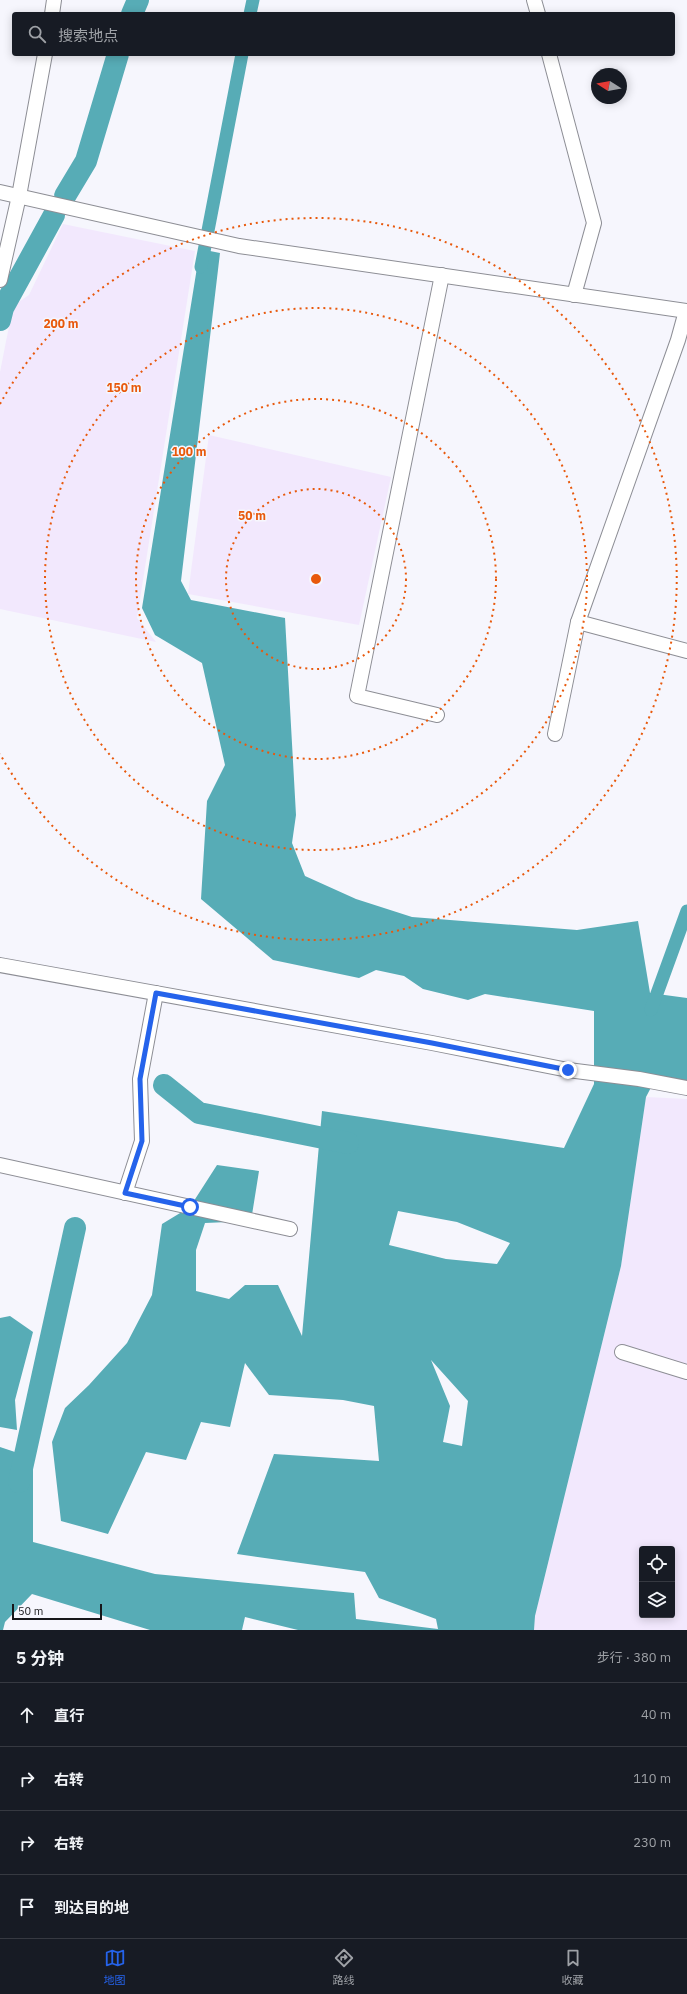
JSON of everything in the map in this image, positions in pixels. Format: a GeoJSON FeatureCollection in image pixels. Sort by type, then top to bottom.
{"type":"FeatureCollection","features":[{"type":"Feature","properties":{"kind":"street"},"geometry":{"type":"LineString","coordinates":[[52,12],[54,0]]}},
{"type":"Feature","properties":{"kind":"street"},"geometry":{"type":"LineString","coordinates":[[534,0],[537,12]]}},
{"type":"Feature","properties":{"kind":"street"},"geometry":{"type":"LineString","coordinates":[[0,280],[19,196],[45,56]]}},
{"type":"Feature","properties":{"kind":"street"},"geometry":{"type":"LineString","coordinates":[[549,56],[594,223],[574,295]]}},
{"type":"Feature","properties":{"kind":"street"},"geometry":{"type":"LineString","coordinates":[[0,192],[239,246],[686,311],[678,340],[578,622],[555,734]]}},
{"type":"Feature","properties":{"kind":"street"},"geometry":{"type":"LineString","coordinates":[[437,715],[357,696],[442,275]]}},
{"type":"Feature","properties":{"kind":"street"},"geometry":{"type":"LineString","coordinates":[[578,622],[687,651]]}},
{"type":"Feature","properties":{"kind":"street"},"geometry":{"type":"LineString","coordinates":[[0,966],[432,1043],[568,1070],[639,1079],[687,1088]]}},
{"type":"Feature","properties":{"kind":"street"},"geometry":{"type":"LineString","coordinates":[[125,1193],[142,1141],[140,1079],[156,993]]}},
{"type":"Feature","properties":{"kind":"street"},"geometry":{"type":"LineString","coordinates":[[0,1165],[290,1229]]}},
{"type":"Feature","properties":{"kind":"street"},"geometry":{"type":"LineString","coordinates":[[622,1352],[687,1372]]}},
{"type":"Feature","properties":{"kind":"shaded area"},"geometry":{"type":"Polygon","coordinates":[[[63,224],[195,251],[137,618],[156,642],[0,609],[0,372],[13,306],[29,295],[63,224]]]}},
{"type":"Feature","properties":{"kind":"shaded area"},"geometry":{"type":"Polygon","coordinates":[[[209,435],[391,477],[359,625],[188,594],[209,435]]]}},
{"type":"Feature","properties":{"kind":"shaded area"},"geometry":{"type":"Polygon","coordinates":[[[646,1097],[687,1099],[687,1630],[534,1630],[535,1616],[621,1266],[646,1097]]]}},
{"type":"Feature","properties":{"kind":"water"},"geometry":{"type":"Polygon","coordinates":[[[200,249],[220,253],[181,581],[191,600],[285,618],[296,815],[292,843],[305,876],[356,899],[412,917],[577,930],[638,921],[650,993],[687,998],[687,1082],[657,1076],[646,1097],[621,1266],[535,1616],[534,1630],[298,1630],[245,1617],[242,1630],[150,1630],[32,1594],[5,1622],[3,1630],[0,1630],[0,1447],[33,1458],[33,1542],[155,1574],[354,1593],[356,1619],[438,1629],[436,1619],[379,1598],[365,1572],[237,1554],[274,1454],[379,1461],[374,1406],[343,1400],[269,1395],[245,1363],[230,1427],[201,1422],[186,1460],[146,1452],[108,1534],[61,1521],[52,1442],[65,1408],[89,1385],[127,1343],[152,1295],[162,1224],[190,1207],[217,1165],[259,1171],[251,1221],[205,1223],[196,1250],[196,1291],[229,1299],[245,1285],[278,1285],[302,1336],[322,1111],[564,1148],[594,1084],[594,1011],[485,994],[468,1000],[423,989],[404,976],[376,970],[359,978],[273,960],[201,899],[207,801],[225,765],[202,663],[155,635],[142,608],[200,249]],[[398,1211],[389,1245],[446,1259],[497,1264],[510,1243],[457,1222],[398,1211]],[[431,1360],[450,1406],[443,1442],[462,1446],[468,1401],[431,1360]]]}},
{"type":"Feature","properties":{"kind":"water"},"geometry":{"type":"Polygon","coordinates":[[[10,1316],[33,1332],[15,1400],[17,1430],[0,1427],[0,1318],[10,1316]]]}},
{"type":"Feature","properties":{"kind":"waterway"},"geometry":{"type":"LineString","coordinates":[[133,12],[138,0]]}},
{"type":"Feature","properties":{"kind":"waterway"},"geometry":{"type":"LineString","coordinates":[[250,12],[253,0]]}},
{"type":"Feature","properties":{"kind":"waterway"},"geometry":{"type":"LineString","coordinates":[[65,196],[86,161],[117,56]]}},
{"type":"Feature","properties":{"kind":"waterway"},"geometry":{"type":"LineString","coordinates":[[201,267],[242,56]]}},
{"type":"Feature","properties":{"kind":"waterway"},"geometry":{"type":"LineString","coordinates":[[0,320],[3,308],[54,215]]}},
{"type":"Feature","properties":{"kind":"waterway"},"geometry":{"type":"LineString","coordinates":[[651,1010],[687,911]]}},
{"type":"Feature","properties":{"kind":"waterway"},"geometry":{"type":"LineString","coordinates":[[164,1085],[199,1113],[348,1143]]}},
{"type":"Feature","properties":{"kind":"waterway"},"geometry":{"type":"LineString","coordinates":[[19,1482],[75,1228]]}},
{"type":"Feature","properties":{"kind":"route"},"geometry":{"type":"LineString","coordinates":[[190,1207],[125,1193],[142,1141],[140,1079],[156,993],[432,1043],[568,1070]]}}]}
